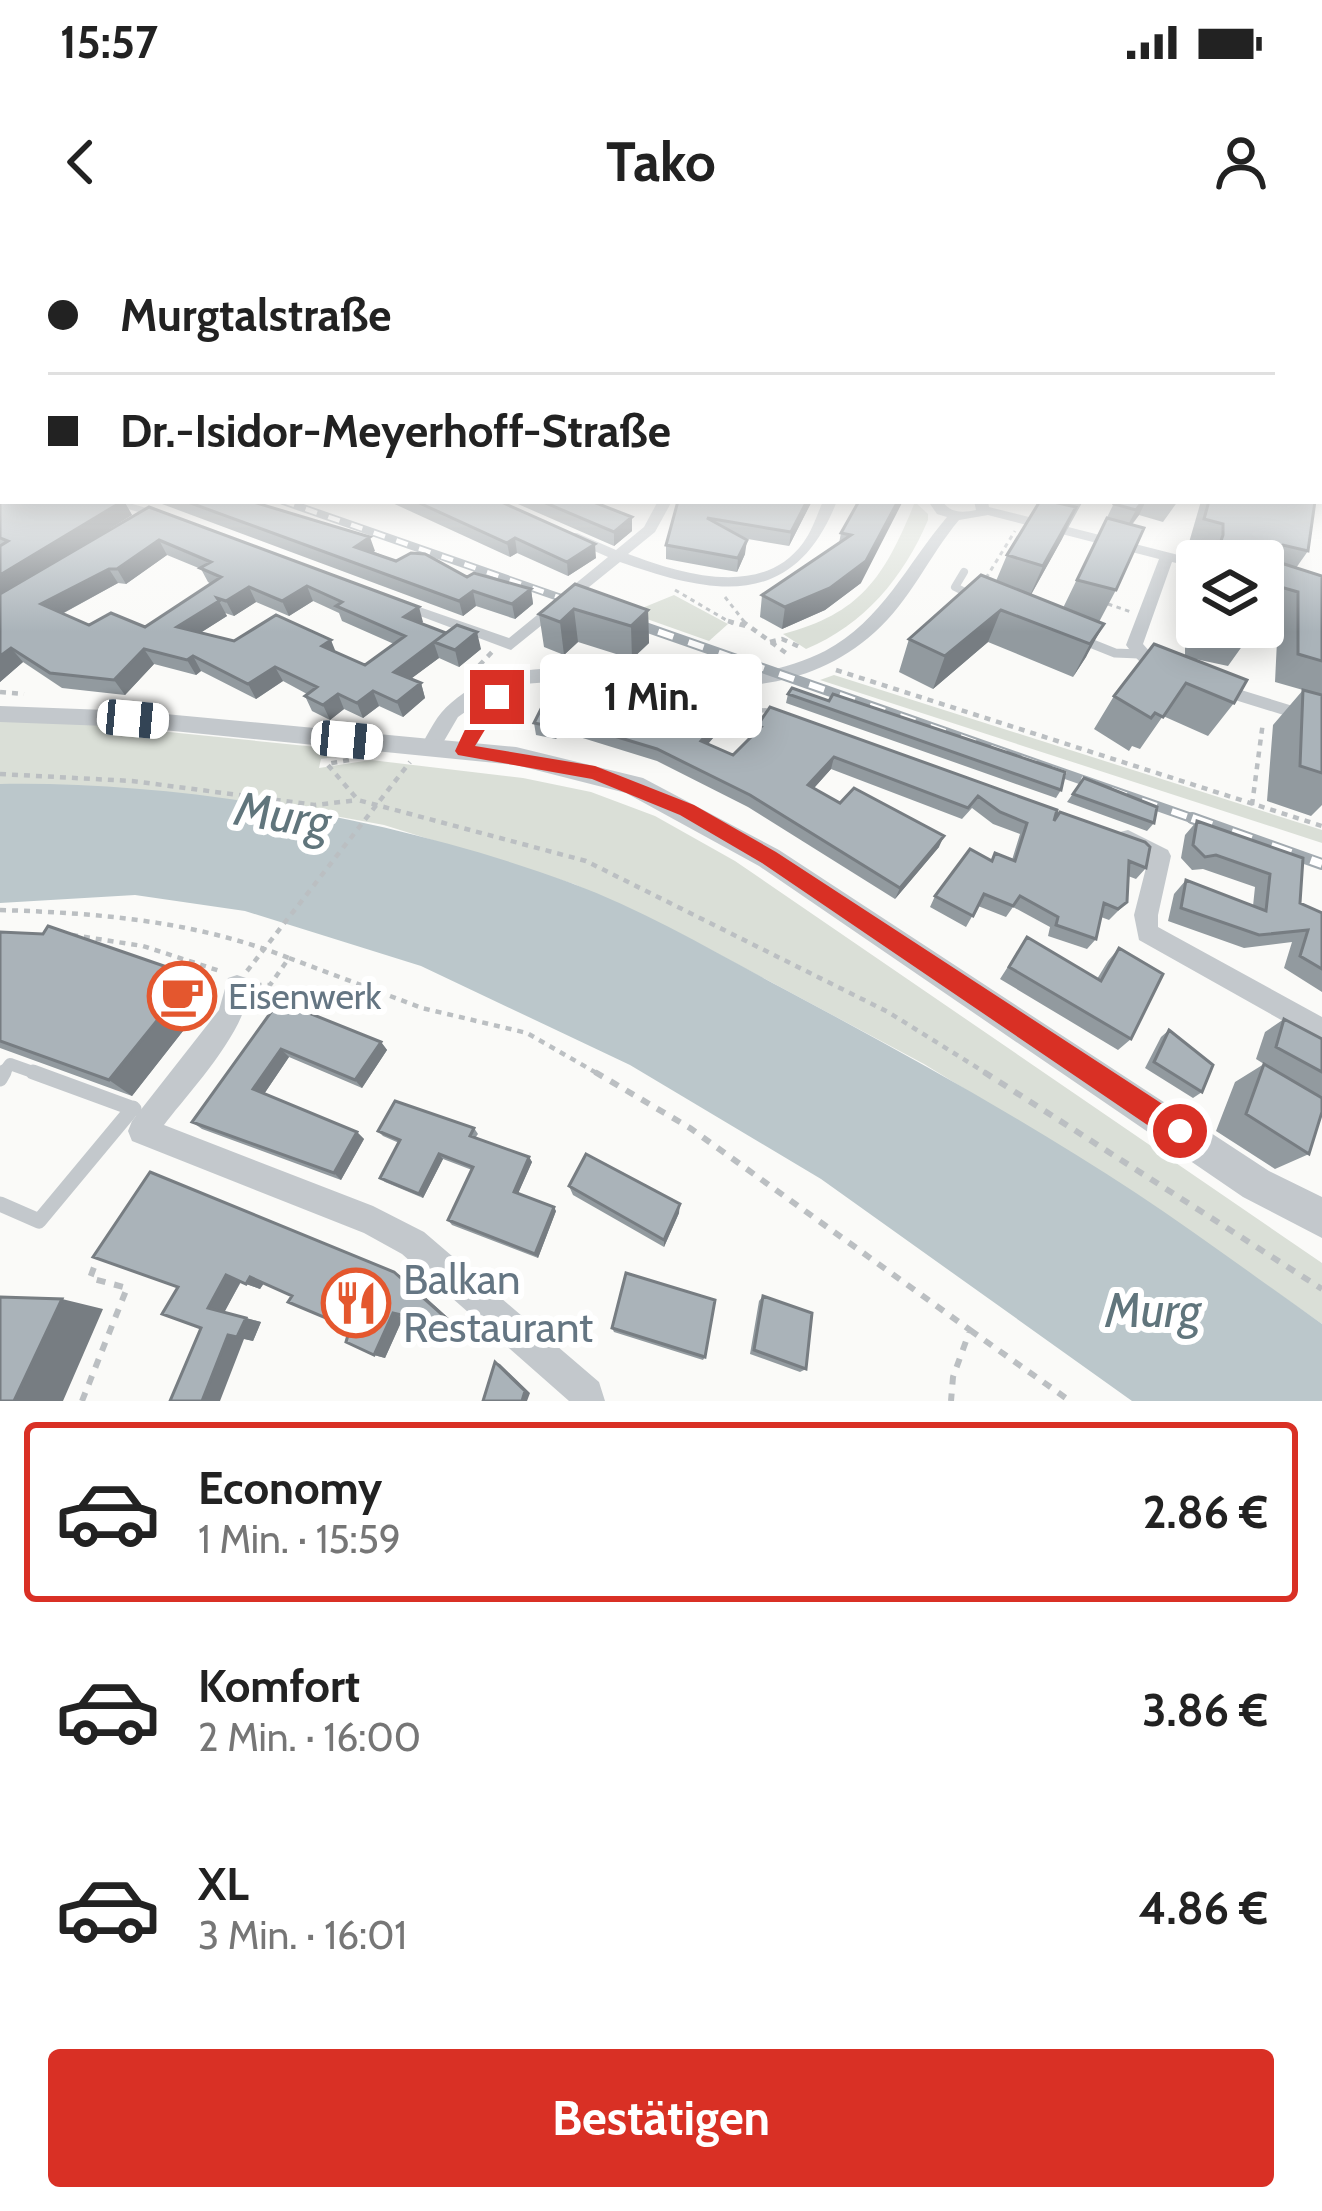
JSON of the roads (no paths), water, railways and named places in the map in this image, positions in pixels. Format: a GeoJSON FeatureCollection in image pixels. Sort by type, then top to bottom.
{"type":"FeatureCollection","features":[{"type":"Feature","properties":{"kind":"street"},"geometry":{"type":"LineString","coordinates":[[188,524],[198,528]]}},
{"type":"Feature","properties":{"kind":"street"},"geometry":{"type":"LineString","coordinates":[[371,594],[501,644],[518,641],[653,524]]}},
{"type":"Feature","properties":{"kind":"street"},"geometry":{"type":"LineString","coordinates":[[554,529],[669,575],[720,580],[758,576],[798,558],[817,524]]}},
{"type":"Feature","properties":{"kind":"street"},"geometry":{"type":"LineString","coordinates":[[430,748],[460,704],[514,683],[584,674],[724,683],[792,671],[830,655],[875,626],[950,524]]}},
{"type":"Feature","properties":{"kind":"street"},"geometry":{"type":"LineString","coordinates":[[1042,524],[1176,558]]}},
{"type":"Feature","properties":{"kind":"street"},"geometry":{"type":"LineString","coordinates":[[1167,556],[1134,645],[1139,654],[1176,675]]}},
{"type":"Feature","properties":{"kind":"street"},"geometry":{"type":"LineString","coordinates":[[1198,682],[1322,721]]}},
{"type":"Feature","properties":{"kind":"street"},"geometry":{"type":"LineString","coordinates":[[464,751],[485,710],[514,683]]}},
{"type":"Feature","properties":{"kind":"street"},"geometry":{"type":"LineString","coordinates":[[0,714],[133,719],[390,743],[595,772],[687,810],[769,858],[1256,1184],[1322,1218]]}},
{"type":"Feature","properties":{"kind":"street"},"geometry":{"type":"LineString","coordinates":[[1103,829],[1146,844],[1160,856],[1146,915],[1147,933],[1159,944],[1322,1031]]}},
{"type":"Feature","properties":{"kind":"street"},"geometry":{"type":"LineString","coordinates":[[241,980],[232,1015],[143,1112],[142,1131],[374,1221],[413,1244],[587,1394],[588,1401]]}},
{"type":"Feature","properties":{"kind":"lane"},"geometry":{"type":"LineString","coordinates":[[964,572],[955,587],[991,603]]}},
{"type":"Feature","properties":{"kind":"lane"},"geometry":{"type":"LineString","coordinates":[[1073,637],[1115,653],[1139,654]]}},
{"type":"Feature","properties":{"kind":"lane"},"geometry":{"type":"LineString","coordinates":[[0,1079],[10,1064],[143,1112],[39,1221],[0,1204]]}},
{"type":"Feature","properties":{"kind":"water","name":"Murg"},"geometry":{"type":"Polygon","coordinates":[[[0,784],[143,789],[290,808],[504,860],[625,906],[1006,1112],[1136,1193],[1322,1324],[1322,1401],[1132,1401],[821,1179],[630,1065],[421,966],[245,911],[135,895],[0,903],[0,784]]]}},
{"type":"Feature","properties":{"kind":"railway"},"geometry":{"type":"LineString","coordinates":[[350,524],[636,624]]}},
{"type":"Feature","properties":{"kind":"railway"},"geometry":{"type":"LineString","coordinates":[[628,621],[1200,821]]}},
{"type":"Feature","properties":{"kind":"railway"},"geometry":{"type":"LineString","coordinates":[[1192,818],[1322,864]]}},
{"type":"Feature","properties":{"kind":"place","name":"Eisenwerk"},"geometry":{"type":"Point","coordinates":[182,996]}},
{"type":"Feature","properties":{"kind":"place","name":"Balkan Restaurant"},"geometry":{"type":"Point","coordinates":[356,1303]}}]}
